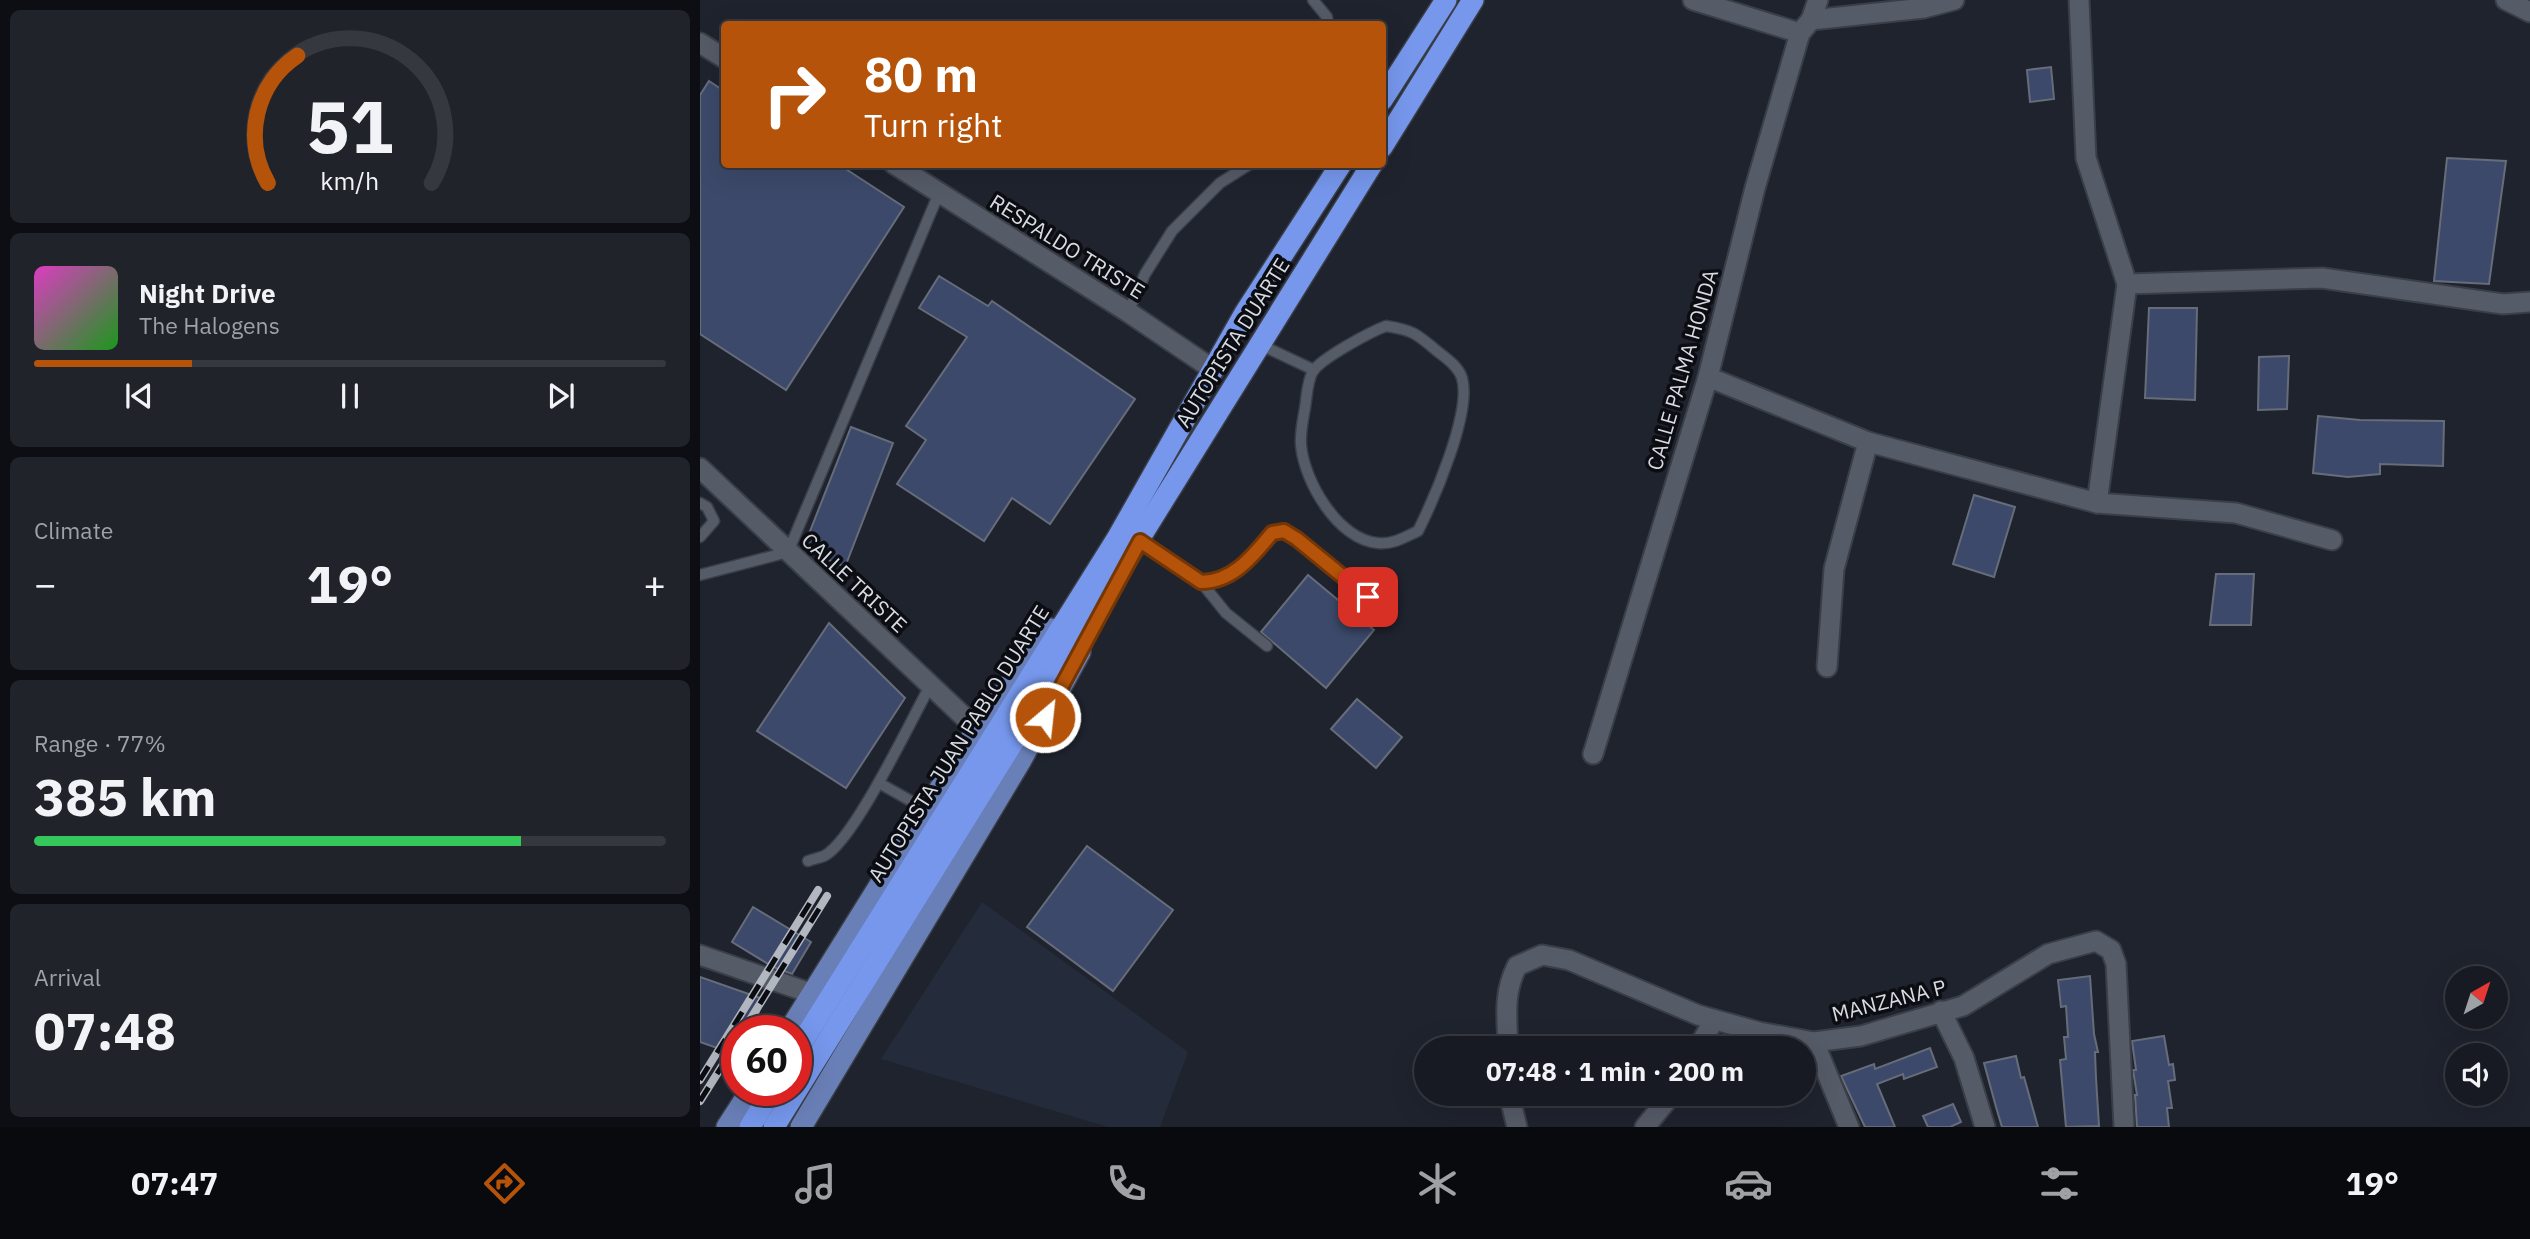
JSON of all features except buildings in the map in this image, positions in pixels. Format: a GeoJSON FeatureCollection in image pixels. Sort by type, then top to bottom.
{"type":"FeatureCollection","features":[{"type":"Feature","properties":{"kind":"highway"},"geometry":{"type":"LineString","coordinates":[[1386,94],[1446,0]]}},
{"type":"Feature","properties":{"kind":"highway"},"geometry":{"type":"LineString","coordinates":[[1386,141],[1473,0]]}},
{"type":"Feature","properties":{"kind":"highway","name":"AUTOPISTA DUARTE"},"geometry":{"type":"LineString","coordinates":[[1131,541],[1214,370],[1245,313],[1338,168]]}},
{"type":"Feature","properties":{"kind":"highway","name":"AUTOPISTA DUARTE"},"geometry":{"type":"LineString","coordinates":[[1131,541],[1261,345],[1370,168]]}},
{"type":"Feature","properties":{"kind":"highway"},"geometry":{"type":"LineString","coordinates":[[774,1127],[849,984],[1131,541]]}},
{"type":"Feature","properties":{"kind":"highway"},"geometry":{"type":"LineString","coordinates":[[812,1031],[849,984]]}},
{"type":"Feature","properties":{"kind":"highway"},"geometry":{"type":"LineString","coordinates":[[750,1127],[762,1106]]}},
{"type":"Feature","properties":{"kind":"main road"},"geometry":{"type":"LineString","coordinates":[[799,1015],[977,729],[1131,541]]}},
{"type":"Feature","properties":{"kind":"main road"},"geometry":{"type":"LineString","coordinates":[[801,1127],[1021,760],[1131,541]]}},
{"type":"Feature","properties":{"kind":"main road"},"geometry":{"type":"LineString","coordinates":[[727,1127],[741,1106]]}},
{"type":"Feature","properties":{"kind":"street"},"geometry":{"type":"LineString","coordinates":[[1693,0],[1805,27],[1924,8],[1954,0]]}},
{"type":"Feature","properties":{"kind":"street","name":"CALLE PALMA HONDA"},"geometry":{"type":"LineString","coordinates":[[1592,754],[1707,377],[1755,188],[1805,27],[1818,0]]}},
{"type":"Feature","properties":{"kind":"street"},"geometry":{"type":"LineString","coordinates":[[2079,0],[2086,158],[2127,284],[2097,503]]}},
{"type":"Feature","properties":{"kind":"street"},"geometry":{"type":"LineString","coordinates":[[2506,0],[2530,12]]}},
{"type":"Feature","properties":{"kind":"street"},"geometry":{"type":"LineString","coordinates":[[700,43],[721,56]]}},
{"type":"Feature","properties":{"kind":"street","name":"RESPALDO TRISTE"},"geometry":{"type":"LineString","coordinates":[[900,168],[1128,312],[1214,370]]}},
{"type":"Feature","properties":{"kind":"street"},"geometry":{"type":"LineString","coordinates":[[2127,284],[2322,278],[2503,304],[2530,302]]}},
{"type":"Feature","properties":{"kind":"street"},"geometry":{"type":"LineString","coordinates":[[1707,377],[1868,442],[2097,503],[2236,513],[2332,540]]}},
{"type":"Feature","properties":{"kind":"street"},"geometry":{"type":"LineString","coordinates":[[1827,667],[1834,569],[1868,442]]}},
{"type":"Feature","properties":{"kind":"street","name":"CALLE TRISTE"},"geometry":{"type":"LineString","coordinates":[[700,468],[977,729]]}},
{"type":"Feature","properties":{"kind":"street","name":"MANZANA P"},"geometry":{"type":"LineString","coordinates":[[1816,1042],[1861,1036],[1941,1010],[1963,1006],[2048,954],[2096,941],[2111,950],[2116,964],[2124,1127]]}},
{"type":"Feature","properties":{"kind":"street"},"geometry":{"type":"LineString","coordinates":[[700,955],[813,994]]}},
{"type":"Feature","properties":{"kind":"street","name":"MANZANA P"},"geometry":{"type":"LineString","coordinates":[[1508,1036],[1508,983],[1517,965],[1542,955],[1569,960],[1698,1015],[1781,1036]]}},
{"type":"Feature","properties":{"kind":"street"},"geometry":{"type":"LineString","coordinates":[[1941,1010],[1964,1058],[1985,1127]]}},
{"type":"Feature","properties":{"kind":"street"},"geometry":{"type":"LineString","coordinates":[[1705,1036],[1714,1020]]}},
{"type":"Feature","properties":{"kind":"street"},"geometry":{"type":"LineString","coordinates":[[1816,1048],[1844,1125]]}},
{"type":"Feature","properties":{"kind":"street"},"geometry":{"type":"LineString","coordinates":[[1512,1106],[1517,1127]]}},
{"type":"Feature","properties":{"kind":"street"},"geometry":{"type":"LineString","coordinates":[[1645,1127],[1662,1106]]}},
{"type":"Feature","properties":{"kind":"lane"},"geometry":{"type":"LineString","coordinates":[[1313,0],[1328,21]]}},
{"type":"Feature","properties":{"kind":"lane"},"geometry":{"type":"LineString","coordinates":[[1128,312],[1145,274],[1172,231],[1220,183],[1244,168]]}},
{"type":"Feature","properties":{"kind":"lane"},"geometry":{"type":"LineString","coordinates":[[700,575],[788,552],[939,193]]}},
{"type":"Feature","properties":{"kind":"lane"},"geometry":{"type":"LineString","coordinates":[[1385,326],[1411,330],[1454,365],[1462,378],[1464,399],[1451,455],[1418,531],[1396,541],[1380,544],[1364,541],[1337,520],[1321,501],[1311,485],[1300,441],[1308,388],[1314,370],[1370,332],[1385,326]]}},
{"type":"Feature","properties":{"kind":"lane"},"geometry":{"type":"LineString","coordinates":[[1261,345],[1314,370]]}},
{"type":"Feature","properties":{"kind":"lane"},"geometry":{"type":"LineString","coordinates":[[700,503],[707,507],[713,521],[700,537]]}},
{"type":"Feature","properties":{"kind":"lane"},"geometry":{"type":"LineString","coordinates":[[1201,582],[1213,582],[1238,570],[1272,533],[1284,531],[1368,597]]}},
{"type":"Feature","properties":{"kind":"lane"},"geometry":{"type":"LineString","coordinates":[[1131,541],[1201,582],[1226,612],[1267,646]]}},
{"type":"Feature","properties":{"kind":"lane"},"geometry":{"type":"LineString","coordinates":[[808,861],[825,856],[841,841],[879,783],[930,686]]}},
{"type":"Feature","properties":{"kind":"lane"},"geometry":{"type":"LineString","coordinates":[[879,783],[927,810]]}},
{"type":"Feature","properties":{"kind":"shaded area"},"geometry":{"type":"Polygon","coordinates":[[[982,902],[1188,1052],[1160,1127],[1108,1127],[881,1059],[982,902]]]}},
{"type":"Feature","properties":{"kind":"railway"},"geometry":{"type":"LineString","coordinates":[[700,1080],[818,890]]}},
{"type":"Feature","properties":{"kind":"railway"},"geometry":{"type":"LineString","coordinates":[[753,1015],[827,896]]}},
{"type":"Feature","properties":{"kind":"railway"},"geometry":{"type":"LineString","coordinates":[[700,1101],[721,1068]]}},
{"type":"Feature","properties":{"kind":"route"},"geometry":{"type":"LineString","coordinates":[[1045,717],[1140,541],[1201,582],[1213,582],[1238,570],[1272,533],[1284,531],[1368,597]]}}]}
